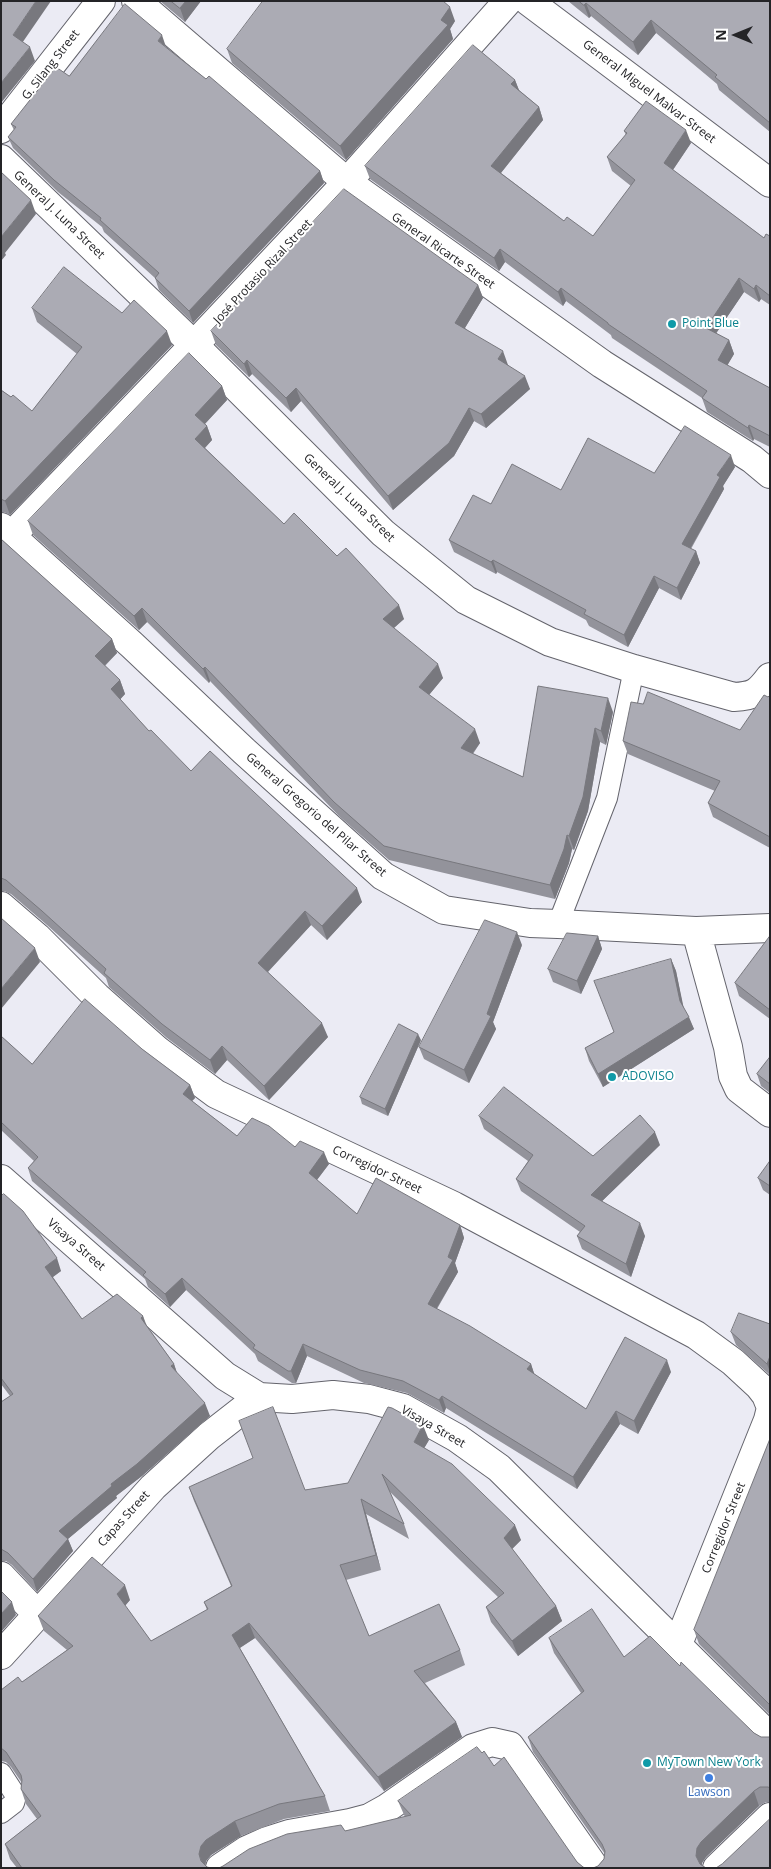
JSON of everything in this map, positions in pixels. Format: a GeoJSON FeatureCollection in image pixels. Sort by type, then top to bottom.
{"type":"FeatureCollection","features":[{"type":"Feature","properties":{"kind":"street","name":"G. Silang Street"},"geometry":{"type":"LineString","coordinates":[[1,129],[101,1]]}},
{"type":"Feature","properties":{"kind":"street","name":"General Ricarte Street"},"geometry":{"type":"LineString","coordinates":[[136,1],[346,182],[602,364],[752,459],[770,474]]}},
{"type":"Feature","properties":{"kind":"street","name":"José Protasio Rizal Street"},"geometry":{"type":"LineString","coordinates":[[6,532],[194,344],[346,182],[508,1]]}},
{"type":"Feature","properties":{"kind":"street","name":"General Miguel Malvar Street"},"geometry":{"type":"LineString","coordinates":[[528,1],[770,183]]}},
{"type":"Feature","properties":{"kind":"street","name":"General J. Luna Street"},"geometry":{"type":"LineString","coordinates":[[1,159],[194,344],[383,533],[466,600],[550,642],[634,669],[734,697],[750,696],[764,685],[770,677]]}},
{"type":"Feature","properties":{"kind":"street","name":"General Gregorio del Pilar Street"},"geometry":{"type":"LineString","coordinates":[[6,532],[383,876],[444,910],[530,923],[696,931],[770,928]]}},
{"type":"Feature","properties":{"kind":"street","name":"Corregidor Street"},"geometry":{"type":"LineString","coordinates":[[1,906],[37,936],[97,997],[157,1050],[216,1094],[454,1206],[696,1335],[733,1362],[759,1386],[766,1395],[770,1405]]}},
{"type":"Feature","properties":{"kind":"street"},"geometry":{"type":"LineString","coordinates":[[696,931],[728,1047],[733,1076],[739,1089],[770,1113]]}},
{"type":"Feature","properties":{"kind":"street","name":"Visaya Street"},"geometry":{"type":"LineString","coordinates":[[1,1179],[225,1376],[259,1397],[292,1399],[334,1395],[369,1399],[403,1408],[457,1438],[499,1468],[770,1737]]}},
{"type":"Feature","properties":{"kind":"street","name":"Capas Street"},"geometry":{"type":"LineString","coordinates":[[1,1655],[153,1487],[209,1436],[259,1397]]}},
{"type":"Feature","properties":{"kind":"street","name":"Corregidor Street"},"geometry":{"type":"LineString","coordinates":[[678,1644],[770,1412]]}},
{"type":"Feature","properties":{"kind":"street"},"geometry":{"type":"LineString","coordinates":[[1,1576],[38,1615]]}},
{"type":"Feature","properties":{"kind":"street"},"geometry":{"type":"LineString","coordinates":[[220,1868],[247,1850],[268,1841],[289,1834],[350,1824],[369,1818],[387,1808],[473,1748],[492,1742],[510,1746],[595,1868]]}},
{"type":"Feature","properties":{"kind":"street"},"geometry":{"type":"LineString","coordinates":[[717,1868],[770,1817]]}},
{"type":"Feature","properties":{"kind":"lane"},"geometry":{"type":"LineString","coordinates":[[558,924],[607,798],[634,669]]}},
{"type":"Feature","properties":{"kind":"lane"},"geometry":{"type":"LineString","coordinates":[[1,1773],[16,1796],[14,1803],[1,1814]]}},
{"type":"Feature","properties":{"kind":"building"},"geometry":{"type":"Polygon","coordinates":[[[1,1],[36,1],[13,35],[30,47],[1,83],[1,1]]]}},
{"type":"Feature","properties":{"kind":"building"},"geometry":{"type":"Polygon","coordinates":[[[171,1],[186,1],[180,8],[171,1]]]}},
{"type":"Feature","properties":{"kind":"building"},"geometry":{"type":"Polygon","coordinates":[[[263,1],[443,1],[450,7],[441,20],[448,25],[340,146],[227,49],[263,1]]]}},
{"type":"Feature","properties":{"kind":"building"},"geometry":{"type":"Polygon","coordinates":[[[579,1],[770,1],[770,123],[715,77],[717,75],[651,20],[633,42],[586,3],[584,5],[579,1]]]}},
{"type":"Feature","properties":{"kind":"building"},"geometry":{"type":"Polygon","coordinates":[[[125,4],[162,35],[158,41],[206,79],[209,76],[320,171],[189,311],[155,278],[159,273],[100,220],[101,218],[54,180],[8,137],[16,127],[11,124],[56,67],[69,76],[125,4]]]}},
{"type":"Feature","properties":{"kind":"building"},"geometry":{"type":"Polygon","coordinates":[[[473,45],[515,80],[511,84],[539,107],[491,166],[564,221],[567,217],[593,236],[635,180],[607,157],[627,133],[624,131],[646,101],[686,130],[664,163],[764,238],[766,234],[770,236],[770,296],[756,285],[754,289],[739,278],[706,328],[729,340],[718,360],[770,388],[770,436],[749,425],[748,428],[702,398],[707,391],[608,324],[561,288],[558,292],[500,249],[494,258],[365,166],[473,45]]]}},
{"type":"Feature","properties":{"kind":"building"},"geometry":{"type":"Polygon","coordinates":[[[1,172],[31,200],[1,237],[1,172]]]}},
{"type":"Feature","properties":{"kind":"building"},"geometry":{"type":"Polygon","coordinates":[[[344,189],[478,285],[455,323],[503,351],[498,359],[525,376],[481,414],[469,408],[449,443],[388,496],[296,388],[286,398],[247,360],[244,364],[211,331],[344,189]]]}},
{"type":"Feature","properties":{"kind":"building"},"geometry":{"type":"Polygon","coordinates":[[[64,267],[122,313],[134,300],[167,331],[5,501],[1,499],[1,390],[11,397],[13,395],[32,411],[82,347],[32,308],[64,267]]]}},
{"type":"Feature","properties":{"kind":"building"},"geometry":{"type":"Polygon","coordinates":[[[189,353],[222,386],[195,415],[207,426],[195,439],[284,524],[294,513],[337,556],[346,548],[399,605],[383,619],[438,664],[419,687],[475,729],[461,748],[523,777],[538,686],[608,698],[601,731],[595,728],[583,797],[569,836],[567,835],[564,849],[550,885],[384,846],[334,802],[205,667],[203,669],[142,608],[134,616],[28,521],[189,353]]]}},
{"type":"Feature","properties":{"kind":"building"},"geometry":{"type":"Polygon","coordinates":[[[685,426],[731,455],[717,475],[720,477],[682,544],[696,551],[677,588],[654,576],[624,635],[584,614],[586,610],[493,560],[491,562],[449,540],[473,495],[491,504],[512,464],[561,490],[588,438],[654,473],[685,426]]]}},
{"type":"Feature","properties":{"kind":"building"},"geometry":{"type":"Polygon","coordinates":[[[1,539],[112,639],[95,656],[120,680],[111,689],[149,731],[151,730],[191,771],[210,751],[357,888],[322,926],[305,911],[258,963],[322,1023],[264,1086],[222,1046],[210,1060],[162,1024],[104,973],[106,969],[42,911],[6,880],[1,878],[1,539]]]}},
{"type":"Feature","properties":{"kind":"building"},"geometry":{"type":"Polygon","coordinates":[[[648,692],[740,730],[764,695],[768,697],[770,695],[770,837],[708,803],[720,781],[623,741],[631,702],[643,704],[648,692]]]}},
{"type":"Feature","properties":{"kind":"building"},"geometry":{"type":"Polygon","coordinates":[[[1,918],[35,948],[1,989],[1,918]]]}},
{"type":"Feature","properties":{"kind":"building"},"geometry":{"type":"Polygon","coordinates":[[[485,920],[517,932],[487,1014],[491,1016],[464,1070],[419,1047],[485,920]]]}},
{"type":"Feature","properties":{"kind":"building"},"geometry":{"type":"Polygon","coordinates":[[[567,933],[598,936],[577,981],[548,969],[567,933]]]}},
{"type":"Feature","properties":{"kind":"building"},"geometry":{"type":"Polygon","coordinates":[[[770,936],[770,1010],[735,983],[770,936]]]}},
{"type":"Feature","properties":{"kind":"building"},"geometry":{"type":"Polygon","coordinates":[[[671,959],[680,1001],[689,1017],[598,1074],[585,1048],[614,1032],[594,981],[671,959]]]}},
{"type":"Feature","properties":{"kind":"building"},"geometry":{"type":"Polygon","coordinates":[[[85,999],[142,1049],[190,1085],[183,1094],[237,1136],[252,1118],[269,1126],[295,1147],[300,1141],[324,1152],[309,1173],[357,1214],[376,1178],[460,1225],[448,1257],[453,1260],[428,1304],[470,1326],[531,1364],[527,1369],[586,1409],[625,1337],[667,1360],[634,1421],[616,1411],[573,1477],[442,1396],[439,1400],[403,1381],[360,1370],[303,1344],[291,1371],[288,1371],[253,1348],[255,1345],[182,1278],[165,1294],[143,1275],[146,1272],[28,1168],[38,1157],[1,1122],[1,1036],[32,1064],[85,999]]]}},
{"type":"Feature","properties":{"kind":"building"},"geometry":{"type":"Polygon","coordinates":[[[399,1024],[418,1034],[385,1109],[360,1097],[399,1024]]]}},
{"type":"Feature","properties":{"kind":"building"},"geometry":{"type":"Polygon","coordinates":[[[770,1057],[770,1084],[757,1074],[770,1057]]]}},
{"type":"Feature","properties":{"kind":"building"},"geometry":{"type":"Polygon","coordinates":[[[504,1087],[593,1156],[640,1115],[655,1132],[591,1195],[640,1223],[626,1264],[577,1236],[585,1226],[516,1179],[533,1155],[479,1116],[504,1087]]]}},
{"type":"Feature","properties":{"kind":"building"},"geometry":{"type":"Polygon","coordinates":[[[770,1161],[770,1186],[758,1178],[770,1161]]]}},
{"type":"Feature","properties":{"kind":"building"},"geometry":{"type":"Polygon","coordinates":[[[4,1194],[23,1211],[57,1258],[45,1267],[82,1319],[117,1294],[143,1316],[141,1318],[174,1364],[171,1366],[205,1403],[59,1531],[68,1539],[33,1579],[8,1553],[1,1549],[1,1402],[13,1394],[1,1378],[1,1196],[4,1194]]]}},
{"type":"Feature","properties":{"kind":"building"},"geometry":{"type":"Polygon","coordinates":[[[739,1313],[770,1324],[770,1356],[767,1364],[731,1332],[739,1313]]]}},
{"type":"Feature","properties":{"kind":"building"},"geometry":{"type":"Polygon","coordinates":[[[273,1407],[305,1490],[348,1483],[388,1407],[423,1425],[414,1442],[452,1464],[515,1525],[504,1538],[556,1606],[512,1641],[486,1607],[504,1593],[382,1474],[404,1524],[361,1499],[376,1555],[340,1565],[369,1636],[439,1604],[460,1650],[414,1671],[456,1722],[378,1777],[249,1623],[232,1635],[325,1796],[279,1804],[235,1821],[206,1840],[201,1846],[199,1854],[201,1861],[211,1868],[22,1868],[5,1844],[41,1816],[21,1789],[21,1775],[6,1752],[1,1748],[1,1690],[18,1677],[22,1682],[73,1646],[38,1616],[92,1557],[125,1585],[117,1594],[151,1641],[208,1609],[204,1602],[232,1586],[189,1487],[253,1458],[239,1421],[273,1407]]]}},
{"type":"Feature","properties":{"kind":"building"},"geometry":{"type":"Polygon","coordinates":[[[770,1439],[770,1705],[694,1630],[770,1439]]]}},
{"type":"Feature","properties":{"kind":"building"},"geometry":{"type":"Polygon","coordinates":[[[1,1591],[12,1602],[1,1614],[1,1591]]]}},
{"type":"Feature","properties":{"kind":"building","name":"MyTown New York"},"geometry":{"type":"Polygon","coordinates":[[[592,1609],[624,1657],[650,1636],[680,1666],[681,1662],[754,1733],[761,1737],[770,1737],[770,1788],[760,1787],[754,1791],[701,1842],[697,1848],[696,1856],[700,1864],[706,1868],[593,1868],[598,1866],[604,1859],[605,1851],[602,1844],[528,1737],[584,1691],[549,1638],[592,1609]]]}},
{"type":"Feature","properties":{"kind":"building"},"geometry":{"type":"Polygon","coordinates":[[[477,1747],[482,1753],[484,1751],[494,1766],[504,1757],[577,1862],[585,1868],[219,1868],[249,1849],[287,1834],[341,1825],[345,1831],[411,1815],[398,1801],[477,1747]]]}},
{"type":"Feature","properties":{"kind":"building"},"geometry":{"type":"Polygon","coordinates":[[[770,1819],[770,1868],[716,1868],[722,1864],[770,1819]]]}},
{"type":"Feature","properties":{"kind":"place","name":"Point Blue"},"geometry":{"type":"Point","coordinates":[672,324]}},
{"type":"Feature","properties":{"kind":"place","name":"ADOVISO"},"geometry":{"type":"Point","coordinates":[612,1077]}},
{"type":"Feature","properties":{"kind":"place","name":"MyTown New York"},"geometry":{"type":"Point","coordinates":[647,1763]}},
{"type":"Feature","properties":{"kind":"place","name":"Lawson"},"geometry":{"type":"Point","coordinates":[709,1778]}}]}
